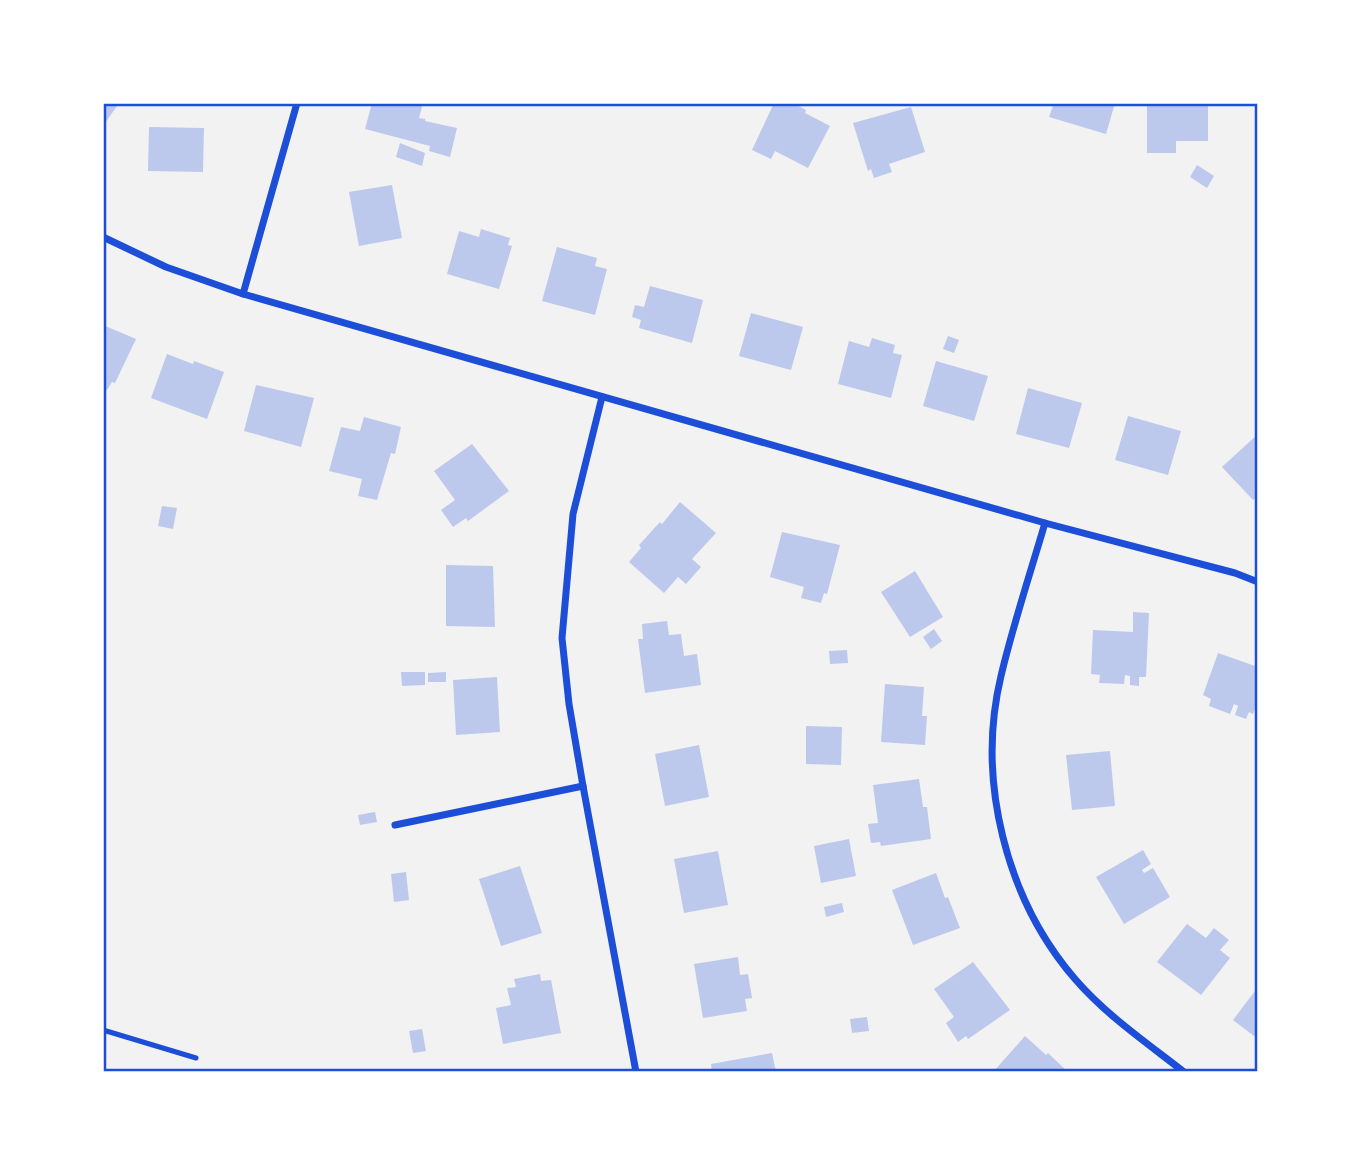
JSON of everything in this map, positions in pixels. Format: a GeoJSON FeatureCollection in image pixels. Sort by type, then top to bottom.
{"type":"FeatureCollection","features":[{"type":"Feature","properties":{"kind":"street"},"geometry":{"type":"LineString","coordinates":[[243,294],[297,103]]}},
{"type":"Feature","properties":{"kind":"street"},"geometry":{"type":"LineString","coordinates":[[103,237],[166,267],[243,294],[1045,523],[1235,573],[1258,582]]}},
{"type":"Feature","properties":{"kind":"street"},"geometry":{"type":"LineString","coordinates":[[602,397],[573,514],[562,638],[569,704],[636,1072]]}},
{"type":"Feature","properties":{"kind":"street"},"geometry":{"type":"LineString","coordinates":[[1045,523],[1000,678],[994,724],[993,770],[998,818],[1013,872],[1052,950],[1077,981],[1115,1017],[1184,1072]]}},
{"type":"Feature","properties":{"kind":"street"},"geometry":{"type":"LineString","coordinates":[[395,825],[583,786]]}},
{"type":"Feature","properties":{"kind":"lane"},"geometry":{"type":"LineString","coordinates":[[103,1030],[196,1058]]}},
{"type":"Feature","properties":{"kind":"building"},"geometry":{"type":"Polygon","coordinates":[[[103,103],[117,106],[103,126],[103,103]]]}},
{"type":"Feature","properties":{"kind":"building"},"geometry":{"type":"Polygon","coordinates":[[[372,103],[423,103],[419,118],[457,128],[450,157],[429,151],[430,146],[365,129],[372,103]]]}},
{"type":"Feature","properties":{"kind":"building"},"geometry":{"type":"Polygon","coordinates":[[[774,103],[793,103],[806,110],[805,113],[830,126],[808,168],[775,151],[771,159],[752,150],[774,103]]]}},
{"type":"Feature","properties":{"kind":"building"},"geometry":{"type":"Polygon","coordinates":[[[1054,103],[1115,103],[1106,134],[1049,117],[1054,103]]]}},
{"type":"Feature","properties":{"kind":"building"},"geometry":{"type":"Polygon","coordinates":[[[1147,103],[1208,103],[1208,141],[1176,141],[1176,153],[1147,153],[1147,103]]]}},
{"type":"Feature","properties":{"kind":"building"},"geometry":{"type":"Polygon","coordinates":[[[911,107],[925,152],[889,164],[892,172],[874,178],[871,169],[868,171],[853,123],[911,107]]]}},
{"type":"Feature","properties":{"kind":"building"},"geometry":{"type":"Polygon","coordinates":[[[149,127],[204,128],[203,172],[148,171],[149,127]]]}},
{"type":"Feature","properties":{"kind":"building"},"geometry":{"type":"Polygon","coordinates":[[[400,143],[425,153],[422,166],[396,157],[400,143]]]}},
{"type":"Feature","properties":{"kind":"building"},"geometry":{"type":"Polygon","coordinates":[[[1197,165],[1214,176],[1207,188],[1190,177],[1197,165]]]}},
{"type":"Feature","properties":{"kind":"building"},"geometry":{"type":"Polygon","coordinates":[[[392,185],[402,238],[359,246],[349,192],[392,185]]]}},
{"type":"Feature","properties":{"kind":"building"},"geometry":{"type":"Polygon","coordinates":[[[481,229],[510,238],[508,245],[512,246],[499,289],[447,274],[459,231],[479,237],[481,229]]]}},
{"type":"Feature","properties":{"kind":"building"},"geometry":{"type":"Polygon","coordinates":[[[557,247],[597,258],[595,266],[607,269],[595,315],[542,301],[557,247]]]}},
{"type":"Feature","properties":{"kind":"building"},"geometry":{"type":"Polygon","coordinates":[[[650,286],[703,300],[692,343],[639,328],[641,320],[632,317],[635,305],[644,307],[650,286]]]}},
{"type":"Feature","properties":{"kind":"building"},"geometry":{"type":"Polygon","coordinates":[[[751,313],[803,327],[791,370],[739,356],[751,313]]]}},
{"type":"Feature","properties":{"kind":"building"},"geometry":{"type":"Polygon","coordinates":[[[103,325],[136,339],[115,383],[112,382],[107,390],[103,388],[103,325]]]}},
{"type":"Feature","properties":{"kind":"building"},"geometry":{"type":"Polygon","coordinates":[[[948,336],[959,340],[954,353],[943,349],[948,336]]]}},
{"type":"Feature","properties":{"kind":"building"},"geometry":{"type":"Polygon","coordinates":[[[872,338],[895,345],[893,353],[902,355],[891,398],[838,384],[849,341],[869,347],[872,338]]]}},
{"type":"Feature","properties":{"kind":"building"},"geometry":{"type":"Polygon","coordinates":[[[167,354],[224,372],[207,419],[151,398],[167,354]]]}},
{"type":"Feature","properties":{"kind":"building"},"geometry":{"type":"Polygon","coordinates":[[[936,361],[988,376],[974,421],[923,406],[936,361]]]}},
{"type":"Feature","properties":{"kind":"building"},"geometry":{"type":"Polygon","coordinates":[[[256,385],[314,398],[301,447],[244,431],[256,385]]]}},
{"type":"Feature","properties":{"kind":"building"},"geometry":{"type":"Polygon","coordinates":[[[1028,388],[1082,403],[1069,448],[1016,434],[1028,388]]]}},
{"type":"Feature","properties":{"kind":"building"},"geometry":{"type":"Polygon","coordinates":[[[1128,416],[1181,431],[1168,475],[1115,460],[1128,416]]]}},
{"type":"Feature","properties":{"kind":"building"},"geometry":{"type":"Polygon","coordinates":[[[364,417],[401,427],[395,454],[391,453],[377,500],[358,496],[362,479],[329,471],[341,427],[360,431],[364,417]]]}},
{"type":"Feature","properties":{"kind":"building"},"geometry":{"type":"Polygon","coordinates":[[[1258,434],[1258,495],[1253,500],[1222,467],[1258,434]]]}},
{"type":"Feature","properties":{"kind":"building"},"geometry":{"type":"Polygon","coordinates":[[[472,444],[509,491],[468,521],[466,518],[453,527],[441,510],[455,500],[434,471],[472,444]]]}},
{"type":"Feature","properties":{"kind":"building"},"geometry":{"type":"Polygon","coordinates":[[[680,502],[716,533],[692,559],[701,567],[686,584],[678,577],[664,593],[629,562],[641,548],[639,545],[660,522],[662,524],[680,502]]]}},
{"type":"Feature","properties":{"kind":"building"},"geometry":{"type":"Polygon","coordinates":[[[162,506],[177,508],[173,529],[158,526],[162,506]]]}},
{"type":"Feature","properties":{"kind":"building"},"geometry":{"type":"Polygon","coordinates":[[[782,532],[840,545],[827,594],[824,593],[821,603],[801,598],[804,587],[770,577],[782,532]]]}},
{"type":"Feature","properties":{"kind":"building"},"geometry":{"type":"Polygon","coordinates":[[[446,565],[493,566],[495,627],[446,626],[446,565]]]}},
{"type":"Feature","properties":{"kind":"building"},"geometry":{"type":"Polygon","coordinates":[[[915,571],[943,617],[910,637],[881,592],[915,571]]]}},
{"type":"Feature","properties":{"kind":"building"},"geometry":{"type":"Polygon","coordinates":[[[1133,612],[1149,613],[1146,677],[1139,677],[1139,686],[1130,685],[1130,676],[1125,675],[1124,684],[1099,683],[1100,675],[1091,674],[1093,630],[1133,632],[1133,612]]]}},
{"type":"Feature","properties":{"kind":"building"},"geometry":{"type":"Polygon","coordinates":[[[667,621],[669,635],[681,634],[684,656],[697,654],[701,685],[645,693],[638,639],[643,639],[642,624],[667,621]]]}},
{"type":"Feature","properties":{"kind":"building"},"geometry":{"type":"Polygon","coordinates":[[[934,629],[942,641],[931,649],[923,637],[934,629]]]}},
{"type":"Feature","properties":{"kind":"building"},"geometry":{"type":"Polygon","coordinates":[[[847,650],[848,663],[830,664],[829,651],[847,650]]]}},
{"type":"Feature","properties":{"kind":"building"},"geometry":{"type":"Polygon","coordinates":[[[1218,653],[1258,667],[1258,702],[1253,714],[1249,712],[1246,719],[1235,715],[1238,706],[1234,704],[1230,714],[1209,706],[1211,699],[1203,695],[1218,653]]]}},
{"type":"Feature","properties":{"kind":"building"},"geometry":{"type":"Polygon","coordinates":[[[401,672],[425,672],[425,685],[402,686],[401,672]]]}},
{"type":"Feature","properties":{"kind":"building"},"geometry":{"type":"Polygon","coordinates":[[[446,672],[446,682],[428,682],[428,673],[446,672]]]}},
{"type":"Feature","properties":{"kind":"building"},"geometry":{"type":"Polygon","coordinates":[[[497,677],[500,732],[456,735],[453,680],[497,677]]]}},
{"type":"Feature","properties":{"kind":"building"},"geometry":{"type":"Polygon","coordinates":[[[885,684],[924,687],[922,716],[927,716],[925,745],[881,742],[885,684]]]}},
{"type":"Feature","properties":{"kind":"building"},"geometry":{"type":"Polygon","coordinates":[[[806,726],[842,727],[841,765],[806,764],[806,726]]]}},
{"type":"Feature","properties":{"kind":"building"},"geometry":{"type":"Polygon","coordinates":[[[699,745],[709,797],[665,806],[655,754],[699,745]]]}},
{"type":"Feature","properties":{"kind":"building"},"geometry":{"type":"Polygon","coordinates":[[[1110,751],[1115,806],[1072,810],[1066,755],[1110,751]]]}},
{"type":"Feature","properties":{"kind":"building"},"geometry":{"type":"Polygon","coordinates":[[[919,779],[923,807],[927,807],[931,839],[881,846],[880,842],[871,843],[868,824],[878,823],[873,785],[919,779]]]}},
{"type":"Feature","properties":{"kind":"building"},"geometry":{"type":"Polygon","coordinates":[[[375,812],[377,822],[360,825],[358,815],[375,812]]]}},
{"type":"Feature","properties":{"kind":"building"},"geometry":{"type":"Polygon","coordinates":[[[849,839],[856,876],[821,883],[814,846],[849,839]]]}},
{"type":"Feature","properties":{"kind":"building"},"geometry":{"type":"Polygon","coordinates":[[[1143,850],[1151,864],[1142,870],[1144,873],[1153,868],[1170,897],[1124,924],[1096,877],[1143,850]]]}},
{"type":"Feature","properties":{"kind":"building"},"geometry":{"type":"Polygon","coordinates":[[[718,851],[728,905],[684,913],[674,859],[718,851]]]}},
{"type":"Feature","properties":{"kind":"building"},"geometry":{"type":"Polygon","coordinates":[[[520,866],[542,933],[501,946],[479,879],[520,866]]]}},
{"type":"Feature","properties":{"kind":"building"},"geometry":{"type":"Polygon","coordinates":[[[406,872],[409,900],[394,902],[391,874],[406,872]]]}},
{"type":"Feature","properties":{"kind":"building"},"geometry":{"type":"Polygon","coordinates":[[[936,873],[960,928],[913,945],[892,890],[936,873]]]}},
{"type":"Feature","properties":{"kind":"building"},"geometry":{"type":"Polygon","coordinates":[[[842,903],[844,912],[826,917],[824,907],[842,903]]]}},
{"type":"Feature","properties":{"kind":"building"},"geometry":{"type":"Polygon","coordinates":[[[1187,924],[1206,938],[1214,928],[1229,940],[1220,950],[1230,958],[1201,995],[1157,962],[1187,924]]]}},
{"type":"Feature","properties":{"kind":"building"},"geometry":{"type":"Polygon","coordinates":[[[738,957],[740,975],[748,974],[752,998],[745,999],[747,1011],[703,1018],[694,964],[738,957]]]}},
{"type":"Feature","properties":{"kind":"building"},"geometry":{"type":"Polygon","coordinates":[[[973,962],[1010,1010],[968,1039],[966,1036],[958,1042],[946,1023],[954,1017],[934,989],[973,962]]]}},
{"type":"Feature","properties":{"kind":"building"},"geometry":{"type":"Polygon","coordinates":[[[540,974],[541,981],[551,980],[561,1033],[503,1044],[496,1008],[511,1005],[507,988],[516,987],[514,979],[540,974]]]}},
{"type":"Feature","properties":{"kind":"building"},"geometry":{"type":"Polygon","coordinates":[[[1258,987],[1258,1039],[1233,1020],[1258,987]]]}},
{"type":"Feature","properties":{"kind":"building"},"geometry":{"type":"Polygon","coordinates":[[[867,1017],[869,1031],[852,1033],[850,1019],[867,1017]]]}},
{"type":"Feature","properties":{"kind":"building"},"geometry":{"type":"Polygon","coordinates":[[[422,1029],[426,1051],[413,1053],[409,1031],[422,1029]]]}},
{"type":"Feature","properties":{"kind":"building"},"geometry":{"type":"Polygon","coordinates":[[[1025,1036],[1046,1055],[1048,1053],[1068,1072],[993,1072],[1025,1036]]]}},
{"type":"Feature","properties":{"kind":"building"},"geometry":{"type":"Polygon","coordinates":[[[772,1053],[776,1072],[712,1072],[711,1064],[772,1053]]]}}]}
